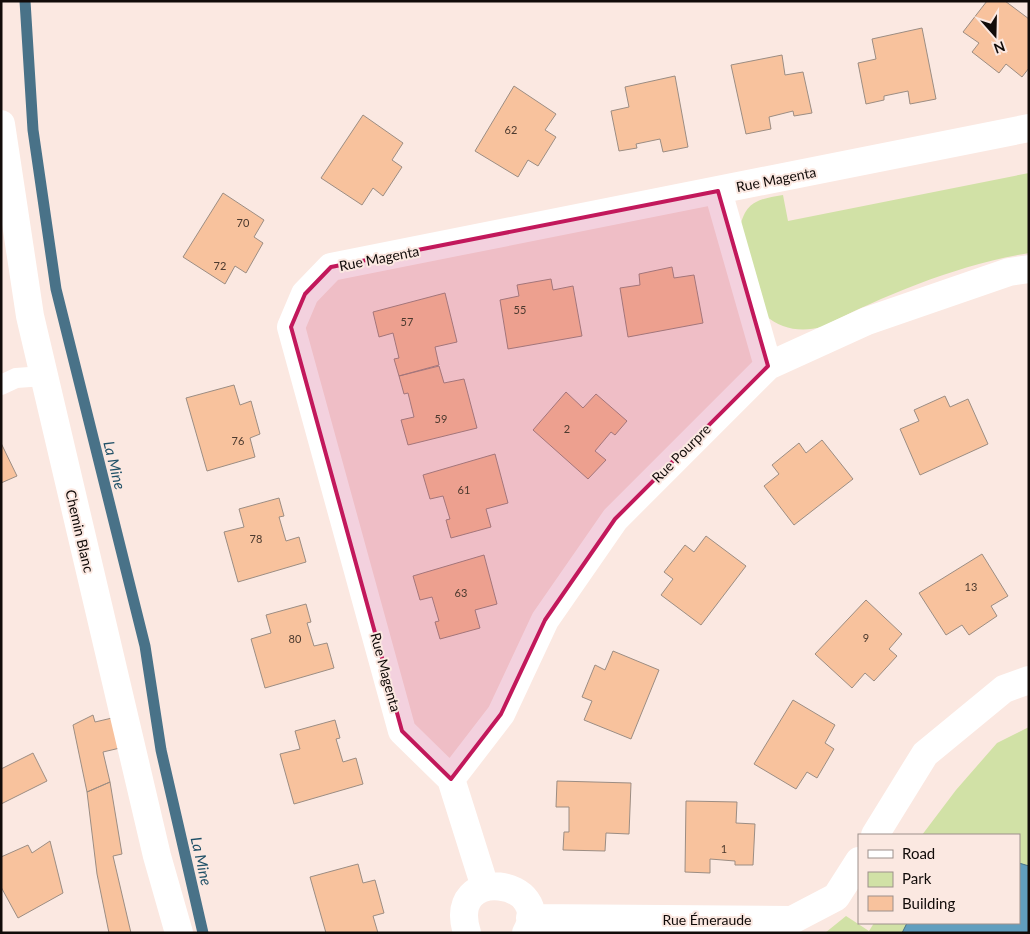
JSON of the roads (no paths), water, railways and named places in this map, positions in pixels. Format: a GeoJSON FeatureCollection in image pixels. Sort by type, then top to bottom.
{"type":"FeatureCollection","features":[{"type":"Feature","properties":{"kind":"street","name":"Chemin Blanc"},"geometry":{"type":"LineString","coordinates":[[1,124],[30,316],[157,856],[179,933]]}},
{"type":"Feature","properties":{"kind":"street","name":"Rue Magenta"},"geometry":{"type":"LineString","coordinates":[[485,886],[451,779],[402,731],[291,327],[305,294],[331,267],[1029,128]]}},
{"type":"Feature","properties":{"kind":"street"},"geometry":{"type":"LineString","coordinates":[[718,191],[768,366]]}},
{"type":"Feature","properties":{"kind":"street","name":"Rue Pourpre"},"geometry":{"type":"LineString","coordinates":[[451,779],[501,714],[545,620],[614,519],[768,366],[867,321],[1009,272],[1029,269]]}},
{"type":"Feature","properties":{"kind":"street"},"geometry":{"type":"LineString","coordinates":[[876,834],[925,754],[1004,689],[1029,680]]}},
{"type":"Feature","properties":{"kind":"street","name":"Rue Émeraude"},"geometry":{"type":"LineString","coordinates":[[528,925],[792,920],[836,898],[858,863]]}},
{"type":"Feature","properties":{"kind":"street"},"geometry":{"type":"LineString","coordinates":[[467,933],[464,911],[476,892],[485,886],[506,886],[516,890],[523,898],[528,925]]}},
{"type":"Feature","properties":{"kind":"lane"},"geometry":{"type":"LineString","coordinates":[[1,385],[16,378],[44,376]]}},
{"type":"Feature","properties":{"kind":"water"},"geometry":{"type":"Polygon","coordinates":[[[1020,863],[1029,866],[1029,933],[902,933],[906,924],[1020,924],[1020,863]]]}},
{"type":"Feature","properties":{"kind":"waterway","name":"La Mine"},"geometry":{"type":"LineString","coordinates":[[25,1],[33,130],[56,289],[145,646],[161,750],[203,933]]}}]}
